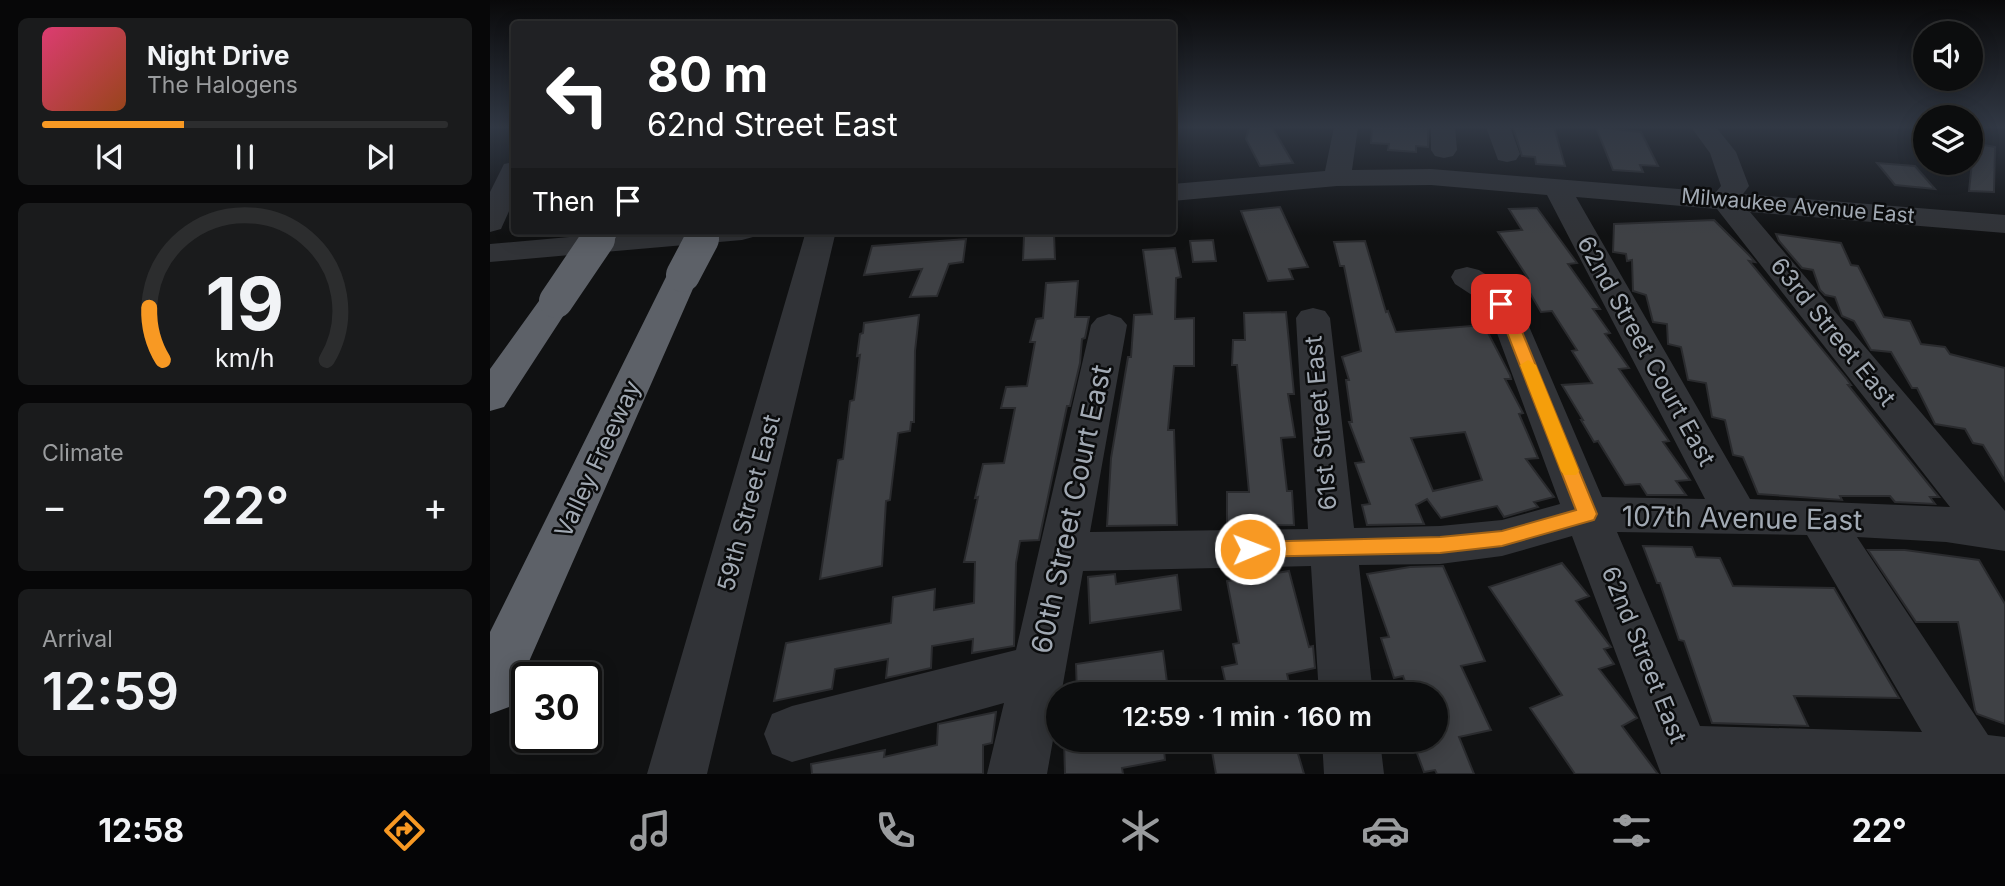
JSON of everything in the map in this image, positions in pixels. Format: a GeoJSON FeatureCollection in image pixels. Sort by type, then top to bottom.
{"type":"FeatureCollection","features":[{"type":"Feature","properties":{"kind":"highway"},"geometry":{"type":"LineString","coordinates":[[490,398],[601,235]]}},
{"type":"Feature","properties":{"kind":"highway","name":"Valley Freeway"},"geometry":{"type":"LineString","coordinates":[[490,688],[621,409],[694,273],[706,235]]}},
{"type":"Feature","properties":{"kind":"highway"},"geometry":{"type":"LineString","coordinates":[[694,273],[726,235]]}},
{"type":"Feature","properties":{"kind":"street"},"geometry":{"type":"LineString","coordinates":[[1337,178],[1340,163]]}},
{"type":"Feature","properties":{"kind":"street"},"geometry":{"type":"LineString","coordinates":[[1725,200],[1735,186],[1727,163]]}},
{"type":"Feature","properties":{"kind":"street"},"geometry":{"type":"LineString","coordinates":[[490,223],[511,177]]}},
{"type":"Feature","properties":{"kind":"street","name":"Milwaukee Avenue East"},"geometry":{"type":"LineString","coordinates":[[1176,193],[1337,178],[1422,177],[2005,224]]}},
{"type":"Feature","properties":{"kind":"street","name":"62nd Street Court East"},"geometry":{"type":"LineString","coordinates":[[1556,186],[1737,517]]}},
{"type":"Feature","properties":{"kind":"street","name":"63rd Street East"},"geometry":{"type":"LineString","coordinates":[[1725,200],[2000,532]]}},
{"type":"Feature","properties":{"kind":"street"},"geometry":{"type":"LineString","coordinates":[[490,253],[696,235]]}},
{"type":"Feature","properties":{"kind":"street","name":"59th Street East"},"geometry":{"type":"LineString","coordinates":[[677,774],[820,235]]}},
{"type":"Feature","properties":{"kind":"street","name":"62nd Street East"},"geometry":{"type":"LineString","coordinates":[[1467,277],[1489,292],[1508,317],[1687,764]]}},
{"type":"Feature","properties":{"kind":"street","name":"61st Street East"},"geometry":{"type":"LineString","coordinates":[[1313,318],[1345,682]]}},
{"type":"Feature","properties":{"kind":"street","name":"60th Street Court East"},"geometry":{"type":"LineString","coordinates":[[1017,774],[1109,326]]}},
{"type":"Feature","properties":{"kind":"street","name":"107th Avenue East"},"geometry":{"type":"LineString","coordinates":[[1062,552],[1440,545],[1502,538],[1587,514],[1820,518],[1945,524],[2000,532]]}},
{"type":"Feature","properties":{"kind":"street"},"geometry":{"type":"LineString","coordinates":[[1820,518],[1989,764]]}},
{"type":"Feature","properties":{"kind":"street"},"geometry":{"type":"LineString","coordinates":[[792,734],[1039,669]]}},
{"type":"Feature","properties":{"kind":"street"},"geometry":{"type":"LineString","coordinates":[[1351,752],[1354,774]]}},
{"type":"Feature","properties":{"kind":"street"},"geometry":{"type":"LineString","coordinates":[[1687,764],[1989,764]]}},
{"type":"Feature","properties":{"kind":"building"},"geometry":{"type":"Polygon","coordinates":[[[1259,163],[1292,163],[1260,166],[1259,163]]]}},
{"type":"Feature","properties":{"kind":"building"},"geometry":{"type":"Polygon","coordinates":[[[1564,163],[1565,166],[1536,164],[1564,163]]]}},
{"type":"Feature","properties":{"kind":"building"},"geometry":{"type":"Polygon","coordinates":[[[1610,163],[1657,163],[1658,166],[1640,165],[1643,172],[1613,170],[1610,163]]]}},
{"type":"Feature","properties":{"kind":"building"},"geometry":{"type":"Polygon","coordinates":[[[1877,163],[1913,166],[1913,175],[1923,175],[1935,189],[1895,185],[1877,163]]]}},
{"type":"Feature","properties":{"kind":"building"},"geometry":{"type":"Polygon","coordinates":[[[1983,163],[1995,163],[1994,192],[1969,191],[1971,175],[1983,175],[1983,163]]]}},
{"type":"Feature","properties":{"kind":"building"},"geometry":{"type":"Polygon","coordinates":[[[1280,207],[1308,267],[1289,269],[1293,279],[1268,281],[1241,211],[1280,207]]]}},
{"type":"Feature","properties":{"kind":"building"},"geometry":{"type":"Polygon","coordinates":[[[1537,208],[1577,263],[1568,264],[1600,309],[1593,309],[1610,333],[1605,334],[1629,368],[1619,369],[1669,441],[1663,442],[1690,480],[1676,481],[1686,495],[1647,495],[1640,484],[1625,485],[1598,441],[1594,442],[1562,385],[1592,383],[1572,351],[1577,350],[1552,311],[1541,312],[1522,279],[1528,278],[1498,232],[1522,230],[1509,209],[1537,208]]]}},
{"type":"Feature","properties":{"kind":"building"},"geometry":{"type":"Polygon","coordinates":[[[1714,220],[1755,262],[1749,261],[1846,378],[1851,385],[1848,385],[1939,497],[1930,497],[1935,504],[1895,502],[1890,496],[1840,496],[1842,500],[1758,494],[1743,457],[1733,455],[1725,420],[1712,417],[1706,383],[1688,380],[1681,347],[1668,344],[1667,324],[1653,322],[1646,295],[1633,291],[1632,260],[1627,261],[1626,254],[1613,252],[1614,224],[1714,220]]]}},
{"type":"Feature","properties":{"kind":"building"},"geometry":{"type":"Polygon","coordinates":[[[1776,234],[1841,243],[1851,265],[1858,266],[1884,317],[1910,321],[1921,344],[1945,347],[1950,354],[2005,368],[2005,481],[1983,445],[1973,443],[1965,429],[1935,424],[1917,388],[1912,388],[1891,352],[1871,350],[1854,321],[1842,316],[1835,297],[1825,295],[1820,290],[1813,270],[1802,268],[1776,234]]]}},
{"type":"Feature","properties":{"kind":"building"},"geometry":{"type":"Polygon","coordinates":[[[1054,235],[1055,259],[1023,260],[1024,236],[1054,235]]]}},
{"type":"Feature","properties":{"kind":"building"},"geometry":{"type":"Polygon","coordinates":[[[966,239],[963,262],[949,264],[937,296],[910,297],[922,269],[864,275],[872,246],[966,239]]]}},
{"type":"Feature","properties":{"kind":"building"},"geometry":{"type":"Polygon","coordinates":[[[1213,240],[1216,261],[1193,262],[1190,241],[1213,240]]]}},
{"type":"Feature","properties":{"kind":"building"},"geometry":{"type":"Polygon","coordinates":[[[1365,241],[1386,312],[1388,311],[1396,332],[1484,325],[1510,375],[1511,379],[1505,379],[1523,413],[1519,414],[1538,458],[1526,459],[1554,497],[1534,502],[1538,507],[1504,517],[1497,506],[1441,518],[1427,499],[1416,505],[1424,524],[1367,525],[1362,505],[1370,504],[1355,463],[1364,462],[1349,422],[1352,422],[1346,380],[1349,380],[1342,357],[1361,351],[1344,266],[1340,266],[1334,242],[1365,241]],[[1465,432],[1411,438],[1433,491],[1482,480],[1465,432]]]}},
{"type":"Feature","properties":{"kind":"building"},"geometry":{"type":"Polygon","coordinates":[[[1175,248],[1181,277],[1176,278],[1175,319],[1194,318],[1194,366],[1174,366],[1168,430],[1174,430],[1177,525],[1107,526],[1111,458],[1128,357],[1131,357],[1134,315],[1152,314],[1143,250],[1175,248]]]}},
{"type":"Feature","properties":{"kind":"building"},"geometry":{"type":"Polygon","coordinates":[[[1078,281],[1075,317],[1089,317],[1039,540],[1020,541],[1016,563],[1014,646],[972,653],[973,639],[932,646],[931,668],[886,678],[888,659],[835,669],[832,689],[774,701],[786,643],[891,623],[893,597],[935,589],[934,610],[974,603],[975,562],[964,562],[983,464],[1004,463],[1015,408],[1001,408],[1006,387],[1027,386],[1035,342],[1030,342],[1036,319],[1043,318],[1046,283],[1078,281]]]}},
{"type":"Feature","properties":{"kind":"building"},"geometry":{"type":"Polygon","coordinates":[[[1286,312],[1294,394],[1288,394],[1295,437],[1281,438],[1287,491],[1292,491],[1294,525],[1227,526],[1227,492],[1249,492],[1237,365],[1232,365],[1233,340],[1245,340],[1244,313],[1286,312]]]}},
{"type":"Feature","properties":{"kind":"building"},"geometry":{"type":"Polygon","coordinates":[[[919,315],[915,351],[914,422],[911,422],[910,431],[898,433],[890,500],[886,501],[882,566],[820,579],[838,460],[843,459],[850,401],[854,400],[860,355],[857,356],[864,323],[919,315]]]}},
{"type":"Feature","properties":{"kind":"building"},"geometry":{"type":"Polygon","coordinates":[[[1643,546],[1692,547],[1696,557],[1720,558],[1733,586],[1834,588],[1899,698],[1794,696],[1808,726],[1712,723],[1684,641],[1679,640],[1660,583],[1657,583],[1643,546]]]}},
{"type":"Feature","properties":{"kind":"building"},"geometry":{"type":"Polygon","coordinates":[[[1868,550],[1905,550],[1979,560],[2005,604],[2005,724],[1977,714],[1975,710],[1958,622],[1916,622],[1868,550]]]}},
{"type":"Feature","properties":{"kind":"building"},"geometry":{"type":"Polygon","coordinates":[[[1562,563],[1589,596],[1576,601],[1611,647],[1604,649],[1614,664],[1599,669],[1637,718],[1622,726],[1658,774],[1575,774],[1530,708],[1562,695],[1489,587],[1562,563]]]}},
{"type":"Feature","properties":{"kind":"building"},"geometry":{"type":"Polygon","coordinates":[[[1443,566],[1485,661],[1461,666],[1491,730],[1459,737],[1474,774],[1437,774],[1435,770],[1424,772],[1416,752],[1448,752],[1448,682],[1405,682],[1403,676],[1394,678],[1381,638],[1389,637],[1367,574],[1410,567],[1443,566]]]}},
{"type":"Feature","properties":{"kind":"building"},"geometry":{"type":"Polygon","coordinates":[[[1289,571],[1309,647],[1313,646],[1315,668],[1287,674],[1289,682],[1225,682],[1222,667],[1237,664],[1233,644],[1239,643],[1227,581],[1289,571]]]}},
{"type":"Feature","properties":{"kind":"building"},"geometry":{"type":"Polygon","coordinates":[[[1115,574],[1116,584],[1177,575],[1181,610],[1090,623],[1088,577],[1115,574]]]}},
{"type":"Feature","properties":{"kind":"building"},"geometry":{"type":"Polygon","coordinates":[[[1163,651],[1167,682],[1077,682],[1076,664],[1163,651]]]}},
{"type":"Feature","properties":{"kind":"building"},"geometry":{"type":"Polygon","coordinates":[[[996,712],[992,743],[983,745],[983,774],[812,774],[811,764],[885,750],[884,757],[937,745],[938,724],[996,712]]]}},
{"type":"Feature","properties":{"kind":"building"},"geometry":{"type":"Polygon","coordinates":[[[1064,752],[1164,752],[1165,760],[1122,768],[1123,774],[1065,774],[1064,752]]]}},
{"type":"Feature","properties":{"kind":"building"},"geometry":{"type":"Polygon","coordinates":[[[1212,752],[1298,752],[1304,774],[1216,774],[1212,752]]]}},
{"type":"Feature","properties":{"kind":"slow traffic"},"geometry":{"type":"LineString","coordinates":[[1528,365],[1570,471]]}},
{"type":"Feature","properties":{"kind":"route"},"geometry":{"type":"LineString","coordinates":[[1250,549],[1440,545],[1502,538],[1567,522],[1587,514],[1501,304]]}}]}
